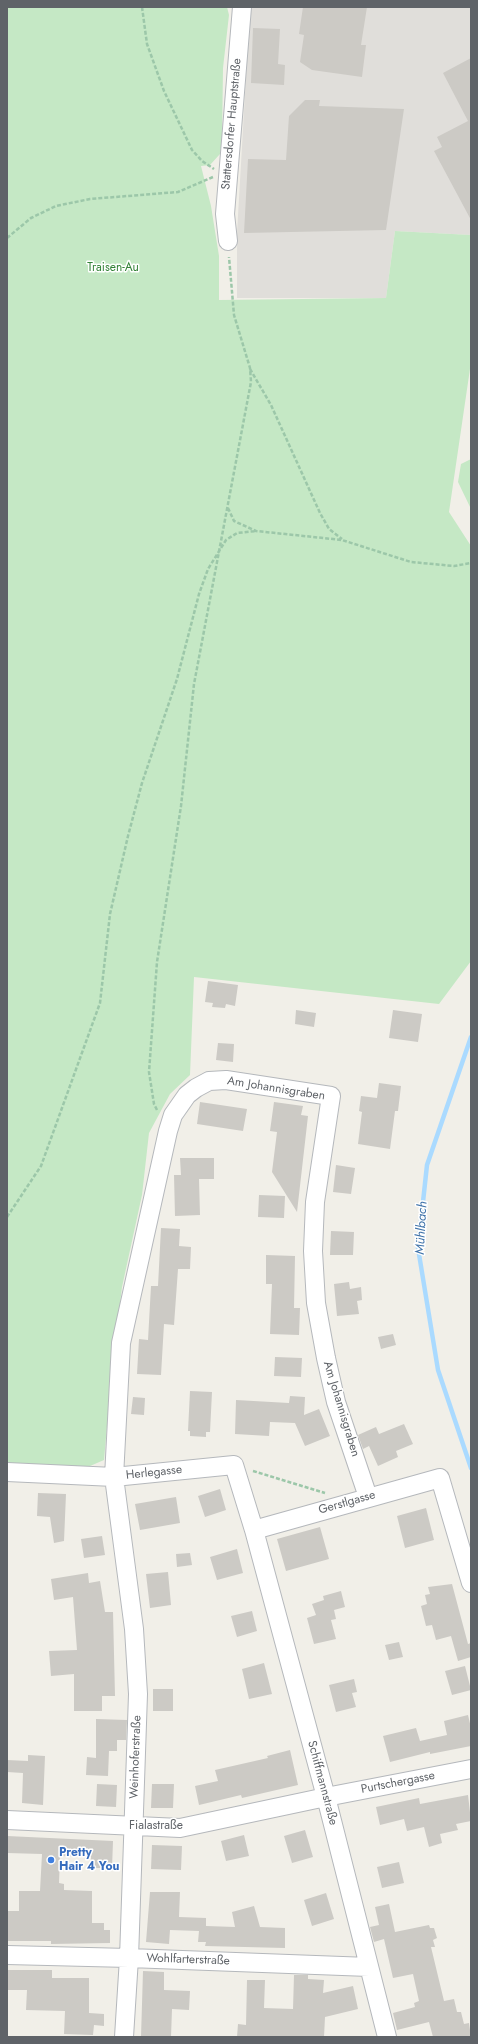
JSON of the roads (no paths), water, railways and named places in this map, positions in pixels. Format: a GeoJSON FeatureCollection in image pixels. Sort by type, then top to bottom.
{"type":"FeatureCollection","features":[{"type":"Feature","properties":{"kind":"street","name":"Stattersdorfer Hauptstraße"},"geometry":{"type":"LineString","coordinates":[[228,241],[225,214],[242,7]]}},
{"type":"Feature","properties":{"kind":"street","name":"Am Johannisgraben"},"geometry":{"type":"LineString","coordinates":[[114,1477],[120,1343],[168,1131],[173,1115],[187,1095],[209,1081],[226,1080],[331,1096],[315,1202],[314,1250],[316,1303],[336,1402],[368,1497]]}},
{"type":"Feature","properties":{"kind":"street","name":"Herlegasse"},"geometry":{"type":"LineString","coordinates":[[7,1472],[114,1477],[234,1465],[254,1530]]}},
{"type":"Feature","properties":{"kind":"street","name":"Weinhoferstraße"},"geometry":{"type":"LineString","coordinates":[[114,1477],[134,1629],[138,1694],[129,1958],[124,2037]]}},
{"type":"Feature","properties":{"kind":"street","name":"Gerstlgasse"},"geometry":{"type":"LineString","coordinates":[[254,1530],[440,1478],[471,1583]]}},
{"type":"Feature","properties":{"kind":"street","name":"Schiffmannstraße"},"geometry":{"type":"LineString","coordinates":[[254,1530],[326,1797],[387,2037]]}},
{"type":"Feature","properties":{"kind":"street","name":"Purtschergasse"},"geometry":{"type":"LineString","coordinates":[[326,1797],[471,1769]]}},
{"type":"Feature","properties":{"kind":"street","name":"Fialastraße"},"geometry":{"type":"LineString","coordinates":[[7,1820],[180,1828],[326,1797]]}},
{"type":"Feature","properties":{"kind":"street","name":"Wohlfarterstraße"},"geometry":{"type":"LineString","coordinates":[[7,1955],[369,1967]]}},
{"type":"Feature","properties":{"kind":"waterway","name":"Mühlbach"},"geometry":{"type":"LineString","coordinates":[[471,1037],[427,1165],[418,1248],[438,1370],[471,1468]]}},
{"type":"Feature","properties":{"kind":"place","name":"Pretty Hair 4 You"},"geometry":{"type":"Point","coordinates":[51,1860]}},
{"type":"Feature","properties":{"kind":"park label","name":"Traisen-Au"},"geometry":{"type":"Point","coordinates":[113,268]}}]}
